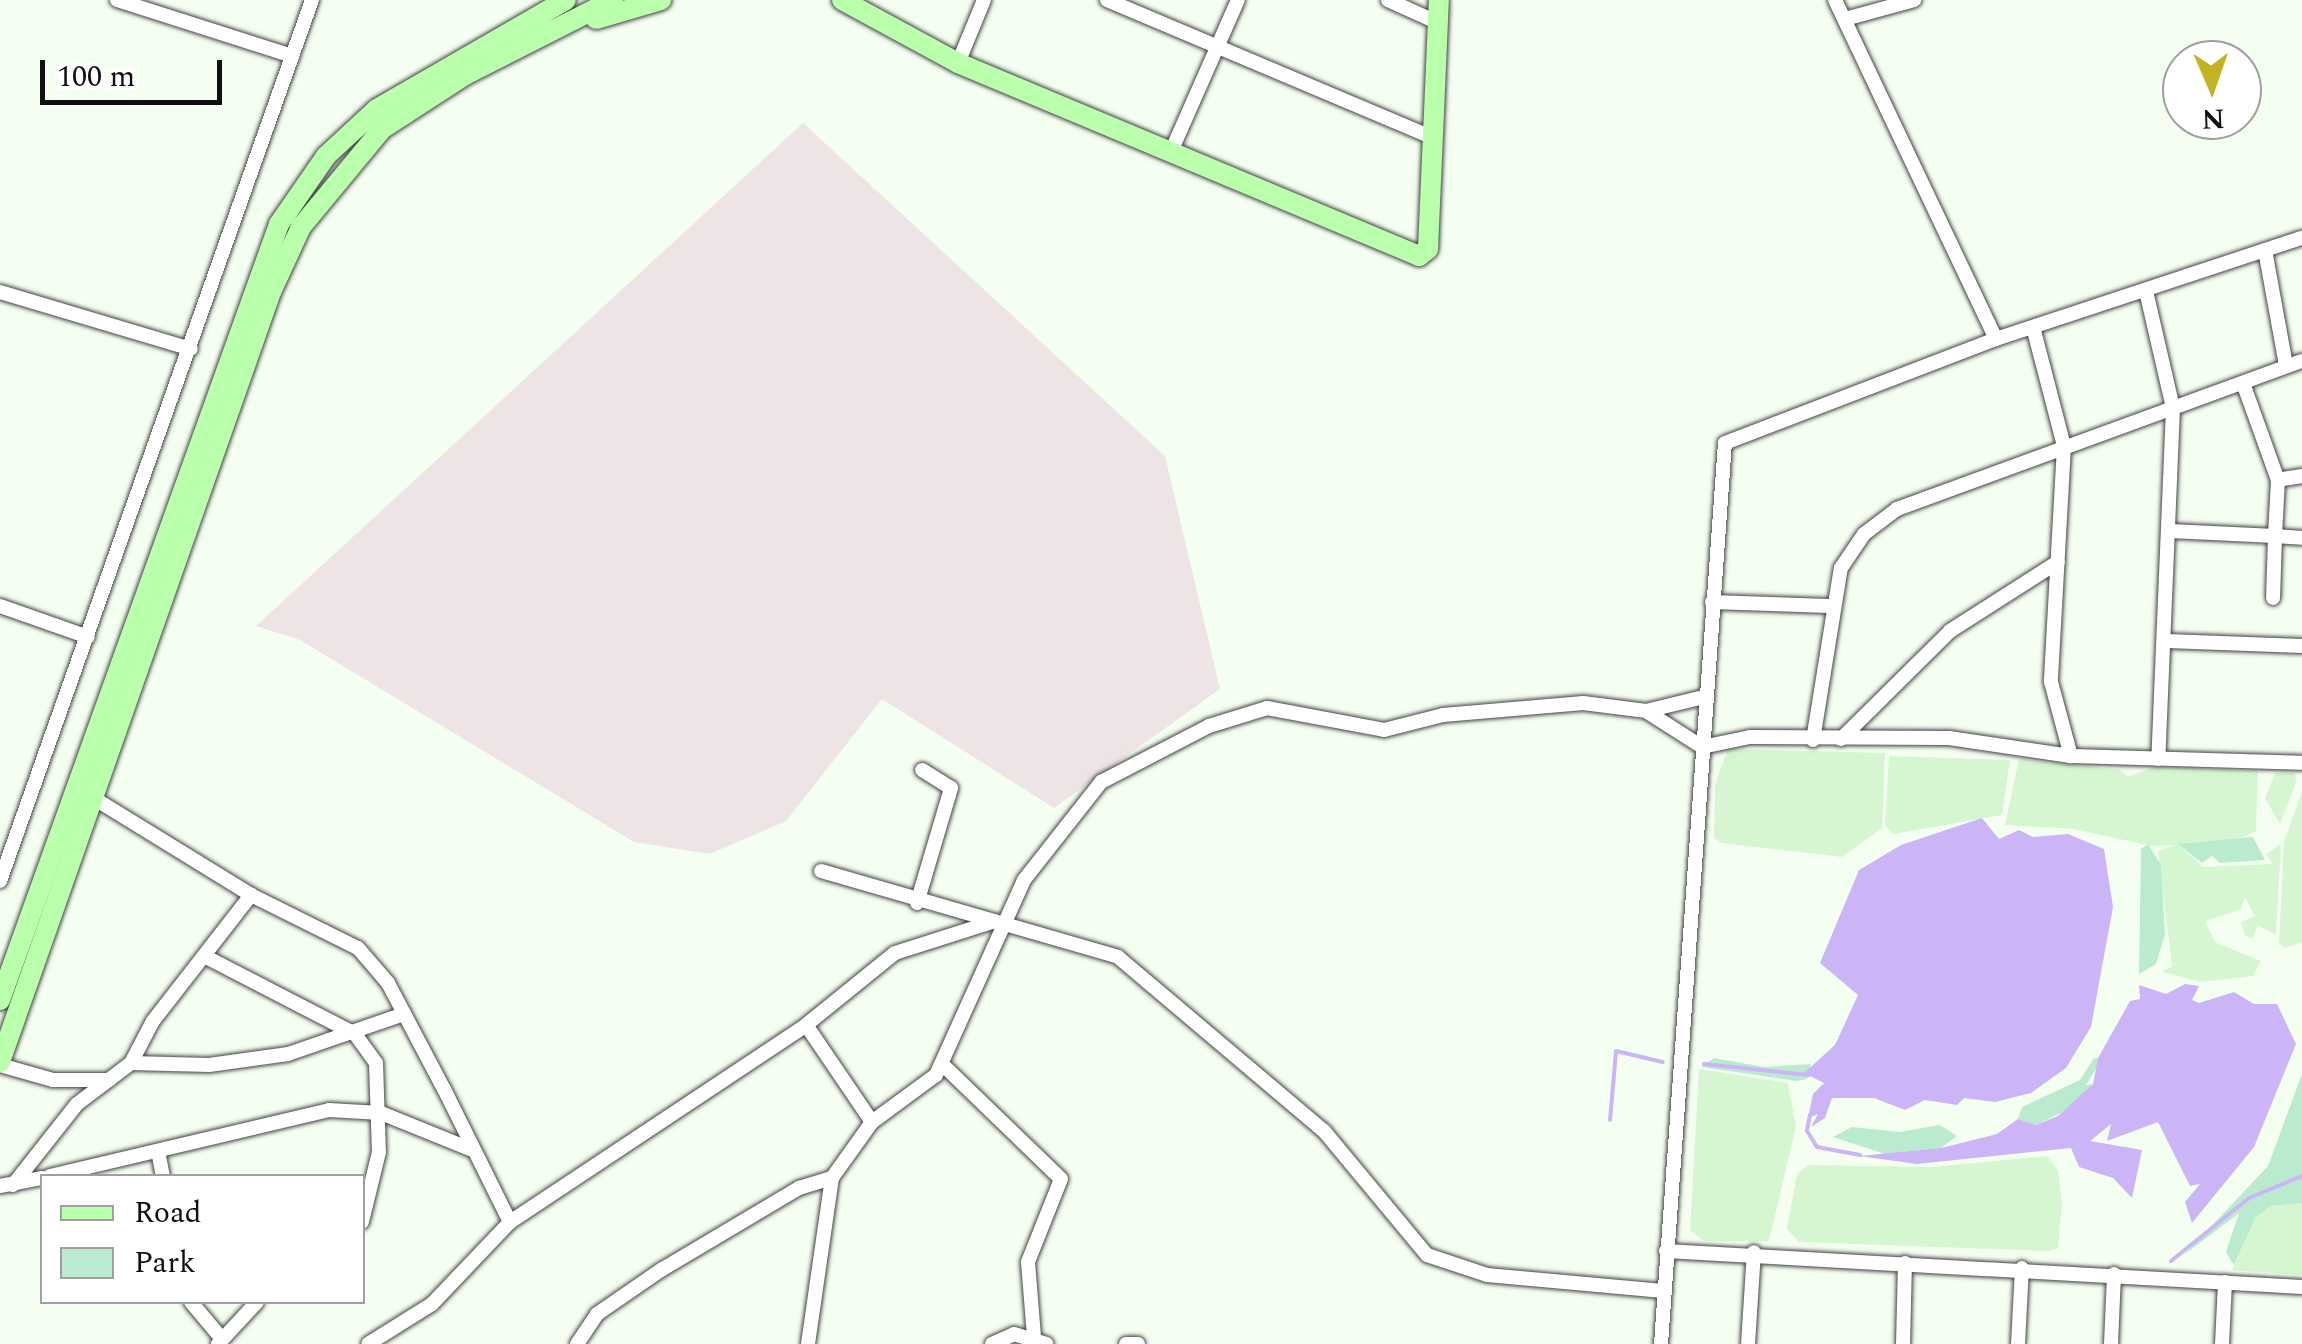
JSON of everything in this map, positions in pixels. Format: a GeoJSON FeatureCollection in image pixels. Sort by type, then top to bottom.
{"type":"FeatureCollection","features":[{"type":"Feature","properties":{"kind":"main road"},"geometry":{"type":"LineString","coordinates":[[0,1000],[271,292],[301,227],[382,129],[614,0]]}},
{"type":"Feature","properties":{"kind":"main road"},"geometry":{"type":"LineString","coordinates":[[569,23],[661,0]]}},
{"type":"Feature","properties":{"kind":"main road"},"geometry":{"type":"LineString","coordinates":[[842,0],[958,63],[1420,256],[1428,250],[1439,0]]}},
{"type":"Feature","properties":{"kind":"main road"},"geometry":{"type":"LineString","coordinates":[[0,1063],[95,800],[120,694],[256,275],[296,196],[338,142],[392,97],[561,2]]}},
{"type":"Feature","properties":{"kind":"street"},"geometry":{"type":"LineString","coordinates":[[0,881],[312,0]]}},
{"type":"Feature","properties":{"kind":"street"},"geometry":{"type":"LineString","coordinates":[[958,63],[984,0]]}},
{"type":"Feature","properties":{"kind":"street"},"geometry":{"type":"LineString","coordinates":[[1107,0],[1434,138]]}},
{"type":"Feature","properties":{"kind":"street"},"geometry":{"type":"LineString","coordinates":[[1170,154],[1238,0]]}},
{"type":"Feature","properties":{"kind":"street"},"geometry":{"type":"LineString","coordinates":[[1388,0],[1439,22]]}},
{"type":"Feature","properties":{"kind":"street"},"geometry":{"type":"LineString","coordinates":[[1835,0],[1996,339]]}},
{"type":"Feature","properties":{"kind":"street"},"geometry":{"type":"LineString","coordinates":[[1844,19],[1914,0]]}},
{"type":"Feature","properties":{"kind":"street"},"geometry":{"type":"LineString","coordinates":[[125,1],[292,56]]}},
{"type":"Feature","properties":{"kind":"street"},"geometry":{"type":"LineString","coordinates":[[1661,1344],[1724,442],[1996,339],[2302,238]]}},
{"type":"Feature","properties":{"kind":"street"},"geometry":{"type":"LineString","coordinates":[[2264,250],[2286,366]]}},
{"type":"Feature","properties":{"kind":"street"},"geometry":{"type":"LineString","coordinates":[[0,292],[191,349]]}},
{"type":"Feature","properties":{"kind":"street"},"geometry":{"type":"LineString","coordinates":[[2146,292],[2174,408],[2167,641],[2158,759]]}},
{"type":"Feature","properties":{"kind":"street"},"geometry":{"type":"LineString","coordinates":[[2032,327],[2064,446],[2050,682],[2071,756]]}},
{"type":"Feature","properties":{"kind":"street"},"geometry":{"type":"LineString","coordinates":[[1812,740],[1826,686],[1830,606],[1850,551],[1897,509],[2302,361]]}},
{"type":"Feature","properties":{"kind":"street"},"geometry":{"type":"LineString","coordinates":[[2242,382],[2278,480],[2273,598]]}},
{"type":"Feature","properties":{"kind":"street"},"geometry":{"type":"LineString","coordinates":[[2278,480],[2302,476]]}},
{"type":"Feature","properties":{"kind":"street"},"geometry":{"type":"LineString","coordinates":[[2170,531],[2302,538]]}},
{"type":"Feature","properties":{"kind":"street"},"geometry":{"type":"LineString","coordinates":[[1841,739],[1940,639],[2058,562]]}},
{"type":"Feature","properties":{"kind":"street"},"geometry":{"type":"LineString","coordinates":[[1712,602],[1830,606]]}},
{"type":"Feature","properties":{"kind":"street"},"geometry":{"type":"LineString","coordinates":[[0,606],[88,638]]}},
{"type":"Feature","properties":{"kind":"street"},"geometry":{"type":"LineString","coordinates":[[2167,641],[2302,646]]}},
{"type":"Feature","properties":{"kind":"street"},"geometry":{"type":"LineString","coordinates":[[808,1344],[832,1178],[872,1122],[942,1064],[998,923],[1038,858],[1101,782],[1208,726],[1274,708],[1384,730],[1431,716],[1583,703],[1646,711],[1704,697]]}},
{"type":"Feature","properties":{"kind":"street"},"geometry":{"type":"LineString","coordinates":[[1646,711],[1702,747],[1750,738],[1949,738],[2071,756],[2302,763]]}},
{"type":"Feature","properties":{"kind":"street"},"geometry":{"type":"LineString","coordinates":[[917,903],[951,788],[922,770]]}},
{"type":"Feature","properties":{"kind":"street"},"geometry":{"type":"LineString","coordinates":[[95,800],[251,895],[358,948],[404,1014],[510,1222]]}},
{"type":"Feature","properties":{"kind":"street"},"geometry":{"type":"LineString","coordinates":[[820,871],[917,903],[1053,932],[1118,956],[1324,1131],[1426,1254],[1487,1275],[1663,1291]]}},
{"type":"Feature","properties":{"kind":"street"},"geometry":{"type":"LineString","coordinates":[[7,1186],[70,1112],[131,1063],[152,1021],[208,958],[251,895]]}},
{"type":"Feature","properties":{"kind":"street"},"geometry":{"type":"LineString","coordinates":[[368,1344],[432,1304],[510,1222],[806,1025],[895,953],[998,923]]}},
{"type":"Feature","properties":{"kind":"street"},"geometry":{"type":"LineString","coordinates":[[208,958],[356,1034],[380,1073],[381,1112],[365,1205]]}},
{"type":"Feature","properties":{"kind":"street"},"geometry":{"type":"LineString","coordinates":[[131,1063],[240,1062],[356,1034],[404,1014]]}},
{"type":"Feature","properties":{"kind":"street"},"geometry":{"type":"LineString","coordinates":[[806,1025],[872,1122]]}},
{"type":"Feature","properties":{"kind":"street"},"geometry":{"type":"LineString","coordinates":[[0,1063],[53,1080],[109,1080]]}},
{"type":"Feature","properties":{"kind":"street"},"geometry":{"type":"LineString","coordinates":[[942,1064],[1061,1179],[1028,1262],[1040,1340],[1014,1334],[992,1344]]}},
{"type":"Feature","properties":{"kind":"street"},"geometry":{"type":"LineString","coordinates":[[59,1174],[292,1116],[381,1112],[470,1149]]}},
{"type":"Feature","properties":{"kind":"street"},"geometry":{"type":"LineString","coordinates":[[158,1152],[163,1174]]}},
{"type":"Feature","properties":{"kind":"street"},"geometry":{"type":"LineString","coordinates":[[7,1186],[40,1178]]}},
{"type":"Feature","properties":{"kind":"street"},"geometry":{"type":"LineString","coordinates":[[577,1344],[596,1314],[661,1270],[799,1188],[832,1178]]}},
{"type":"Feature","properties":{"kind":"street"},"geometry":{"type":"LineString","coordinates":[[1666,1251],[1754,1252],[2302,1287]]}},
{"type":"Feature","properties":{"kind":"street"},"geometry":{"type":"LineString","coordinates":[[1748,1344],[1754,1252]]}},
{"type":"Feature","properties":{"kind":"street"},"geometry":{"type":"LineString","coordinates":[[1903,1344],[1905,1262]]}},
{"type":"Feature","properties":{"kind":"street"},"geometry":{"type":"LineString","coordinates":[[2018,1344],[2022,1268]]}},
{"type":"Feature","properties":{"kind":"street"},"geometry":{"type":"LineString","coordinates":[[2111,1344],[2114,1274]]}},
{"type":"Feature","properties":{"kind":"street"},"geometry":{"type":"LineString","coordinates":[[2222,1344],[2225,1282]]}},
{"type":"Feature","properties":{"kind":"street"},"geometry":{"type":"LineString","coordinates":[[192,1304],[220,1342],[254,1304]]}},
{"type":"Feature","properties":{"kind":"street"},"geometry":{"type":"LineString","coordinates":[[1126,1344],[1138,1344]]}},
{"type":"Feature","properties":{"kind":"shaded area"},"geometry":{"type":"Polygon","coordinates":[[[803,123],[1165,456],[1220,689],[1054,808],[882,699],[786,821],[710,854],[634,842],[300,640],[256,626],[803,123]]]}},
{"type":"Feature","properties":{"kind":"shaded area"},"geometry":{"type":"Polygon","coordinates":[[[1982,818],[1999,839],[2019,830],[2033,837],[2068,834],[2104,849],[2113,907],[2091,1027],[2066,1068],[2031,1093],[1995,1102],[1964,1098],[1957,1105],[1925,1100],[1905,1110],[1874,1098],[1832,1098],[1825,1118],[1811,1127],[1818,1114],[1808,1118],[1813,1094],[1824,1083],[1804,1073],[1835,1045],[1858,995],[1820,963],[1859,870],[1901,845],[1982,818]]]}},
{"type":"Feature","properties":{"kind":"shaded area"},"geometry":{"type":"Polygon","coordinates":[[[2185,984],[2199,986],[2192,1000],[2199,1003],[2234,992],[2254,1004],[2277,1004],[2296,1044],[2254,1147],[2192,1223],[2185,1202],[2200,1184],[2190,1186],[2158,1122],[2107,1141],[2111,1124],[2090,1141],[2142,1150],[2132,1198],[2113,1178],[2079,1167],[2071,1148],[1917,1164],[1859,1156],[1941,1148],[1997,1134],[2018,1119],[2036,1125],[2058,1116],[2093,1084],[2098,1058],[2130,1001],[2140,999],[2139,985],[2166,994],[2185,984]]]}},
{"type":"Feature","properties":{"kind":"green space"},"geometry":{"type":"Polygon","coordinates":[[[1728,749],[1885,753],[1882,828],[1842,857],[1722,843],[1714,838],[1715,784],[1728,749]]]}},
{"type":"Feature","properties":{"kind":"green space"},"geometry":{"type":"Polygon","coordinates":[[[1889,756],[2010,760],[2002,815],[1893,834],[1885,826],[1889,756]]]}},
{"type":"Feature","properties":{"kind":"green space"},"geometry":{"type":"Polygon","coordinates":[[[2019,759],[2121,770],[2127,777],[2155,767],[2258,771],[2256,831],[2230,843],[2151,846],[2074,829],[2005,825],[2019,759]]]}},
{"type":"Feature","properties":{"kind":"green space"},"geometry":{"type":"Polygon","coordinates":[[[2275,773],[2295,773],[2296,783],[2280,824],[2265,798],[2275,773]]]}},
{"type":"Feature","properties":{"kind":"green space"},"geometry":{"type":"Polygon","coordinates":[[[2302,792],[2302,942],[2285,948],[2279,944],[2284,841],[2302,792]]]}},
{"type":"Feature","properties":{"kind":"green space"},"geometry":{"type":"Polygon","coordinates":[[[2253,837],[2265,860],[2220,863],[2212,856],[2202,863],[2178,844],[2253,837]]]}},
{"type":"Feature","properties":{"kind":"green space"},"geometry":{"type":"Polygon","coordinates":[[[2148,844],[2161,865],[2165,935],[2156,964],[2139,974],[2141,849],[2148,844]]]}},
{"type":"Feature","properties":{"kind":"green space"},"geometry":{"type":"Polygon","coordinates":[[[2178,844],[2203,867],[2273,864],[2266,854],[2281,844],[2276,935],[2258,925],[2252,939],[2245,935],[2241,922],[2255,916],[2245,897],[2240,910],[2205,921],[2215,942],[2261,961],[2253,976],[2201,982],[2162,972],[2172,966],[2158,851],[2178,844]]]}},
{"type":"Feature","properties":{"kind":"green space"},"geometry":{"type":"Polygon","coordinates":[[[1714,1058],[1764,1067],[1811,1064],[1807,1079],[1797,1081],[1701,1067],[1714,1058]]]}},
{"type":"Feature","properties":{"kind":"green space"},"geometry":{"type":"Polygon","coordinates":[[[2094,1058],[2102,1059],[2086,1085],[2093,1084],[2071,1108],[2036,1125],[2018,1119],[2022,1107],[2080,1080],[2094,1058]]]}},
{"type":"Feature","properties":{"kind":"green space"},"geometry":{"type":"Polygon","coordinates":[[[1699,1069],[1788,1083],[1796,1126],[1769,1241],[1704,1241],[1690,1230],[1699,1069]]]}},
{"type":"Feature","properties":{"kind":"green space"},"geometry":{"type":"Polygon","coordinates":[[[2302,1074],[2302,1203],[2271,1206],[2256,1217],[2234,1265],[2226,1252],[2239,1213],[2184,1255],[2268,1166],[2302,1074]]]}},
{"type":"Feature","properties":{"kind":"green space"},"geometry":{"type":"Polygon","coordinates":[[[1940,1125],[1957,1136],[1941,1148],[1885,1154],[1833,1137],[1852,1127],[1900,1132],[1940,1125]]]}},
{"type":"Feature","properties":{"kind":"green space"},"geometry":{"type":"Polygon","coordinates":[[[2047,1156],[2058,1171],[2062,1203],[2058,1248],[2049,1251],[1799,1242],[1787,1229],[1797,1174],[1808,1165],[1932,1167],[2047,1156]]]}},
{"type":"Feature","properties":{"kind":"green space"},"geometry":{"type":"Polygon","coordinates":[[[2302,1203],[2302,1275],[2232,1270],[2256,1217],[2271,1206],[2302,1203]]]}},
{"type":"Feature","properties":{"kind":"waterway"},"geometry":{"type":"LineString","coordinates":[[1610,1120],[1616,1051],[1663,1062]]}},
{"type":"Feature","properties":{"kind":"waterway"},"geometry":{"type":"LineString","coordinates":[[1704,1064],[1808,1075]]}},
{"type":"Feature","properties":{"kind":"waterway"},"geometry":{"type":"LineString","coordinates":[[1810,1115],[1807,1131],[1817,1147],[1860,1155]]}},
{"type":"Feature","properties":{"kind":"waterway"},"geometry":{"type":"LineString","coordinates":[[2171,1261],[2249,1198],[2302,1176]]}}]}
